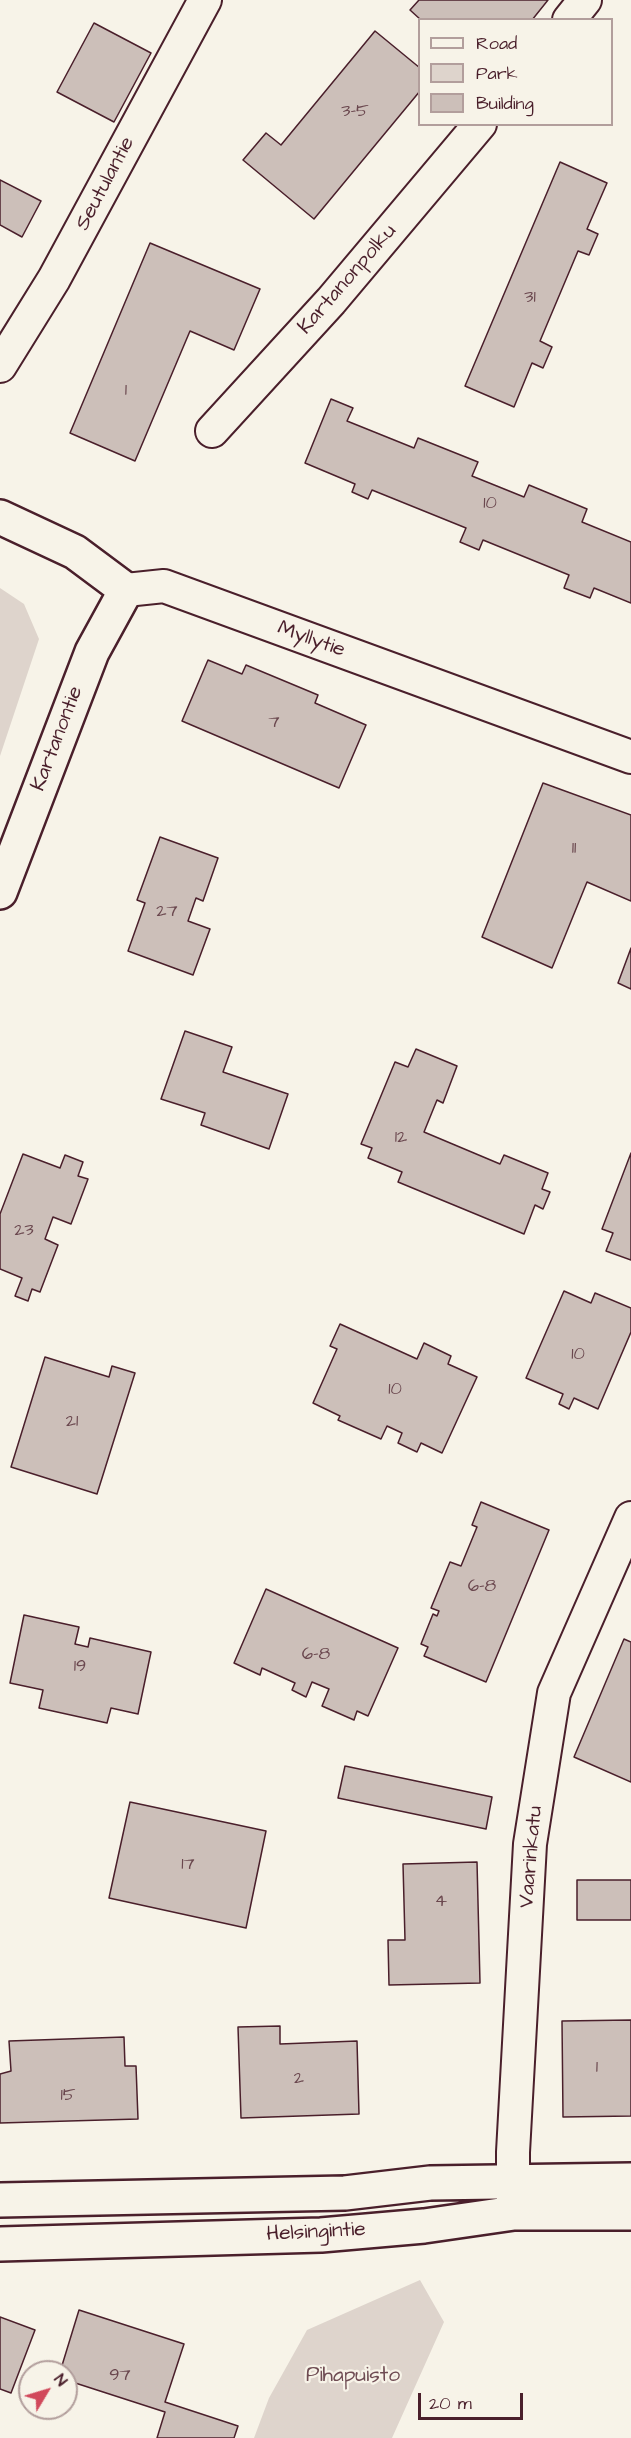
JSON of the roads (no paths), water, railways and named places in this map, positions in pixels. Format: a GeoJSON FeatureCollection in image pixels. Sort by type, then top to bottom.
{"type":"FeatureCollection","features":[{"type":"Feature","properties":{"kind":"main road"},"geometry":{"type":"LineString","coordinates":[[0,517],[75,552],[126,590]]}},
{"type":"Feature","properties":{"kind":"main road","name":"Kartanontie"},"geometry":{"type":"LineString","coordinates":[[0,892],[92,652],[126,590]]}},
{"type":"Feature","properties":{"kind":"main road","name":"Helsingintie"},"geometry":{"type":"LineString","coordinates":[[0,2244],[321,2235],[424,2226],[513,2198],[631,2180]]}},
{"type":"Feature","properties":{"kind":"main road","name":"Helsingintie"},"geometry":{"type":"LineString","coordinates":[[0,2200],[345,2193],[430,2183],[513,2198],[631,2213]]}},
{"type":"Feature","properties":{"kind":"street","name":"Seutulantie"},"geometry":{"type":"LineString","coordinates":[[0,366],[54,279],[206,0]]}},
{"type":"Feature","properties":{"kind":"street"},"geometry":{"type":"LineString","coordinates":[[571,18],[585,0]]}},
{"type":"Feature","properties":{"kind":"street","name":"Kartanonpolku"},"geometry":{"type":"LineString","coordinates":[[212,431],[331,301],[478,126]]}},
{"type":"Feature","properties":{"kind":"street","name":"Myllytie"},"geometry":{"type":"LineString","coordinates":[[126,590],[164,586],[631,757]]}},
{"type":"Feature","properties":{"kind":"street","name":"Vaarinkatu"},"geometry":{"type":"LineString","coordinates":[[513,2198],[530,1844],[554,1694],[631,1518]]}},
{"type":"Feature","properties":{"kind":"park label","name":"Pihapuisto"},"geometry":{"type":"Point","coordinates":[353,2377]}}]}
